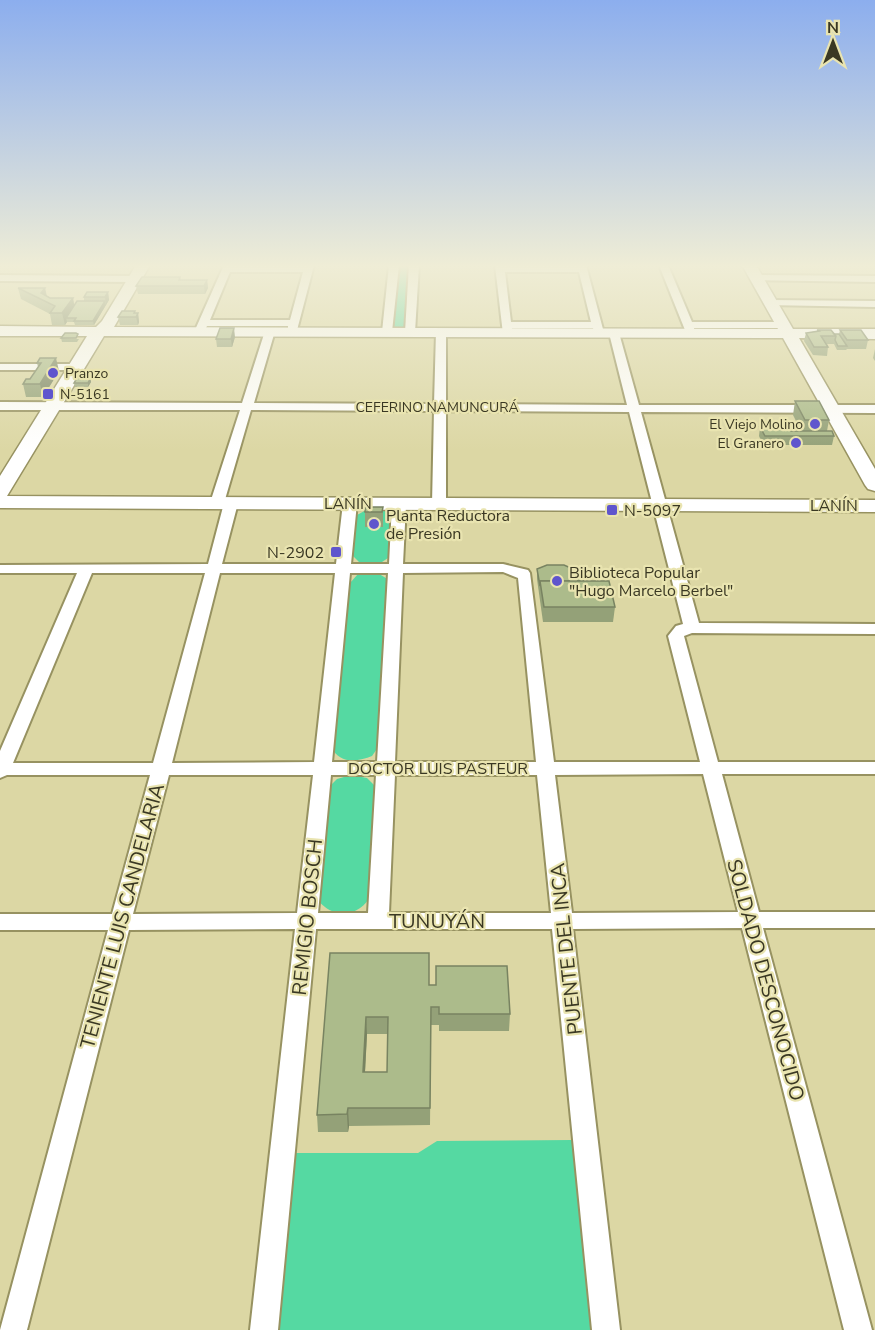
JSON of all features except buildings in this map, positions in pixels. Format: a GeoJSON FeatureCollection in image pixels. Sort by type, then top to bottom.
{"type":"FeatureCollection","features":[{"type":"Feature","properties":{"kind":"street"},"geometry":{"type":"LineString","coordinates":[[0,492],[76,367],[104,327]]}},
{"type":"Feature","properties":{"kind":"street"},"geometry":{"type":"LineString","coordinates":[[0,331],[100,331],[199,327]]}},
{"type":"Feature","properties":{"kind":"street"},"geometry":{"type":"LineString","coordinates":[[202,327],[270,332],[293,328]]}},
{"type":"Feature","properties":{"kind":"street"},"geometry":{"type":"LineString","coordinates":[[207,327],[387,332],[441,332],[506,328],[786,329],[875,334]]}},
{"type":"Feature","properties":{"kind":"street"},"geometry":{"type":"LineString","coordinates":[[387,332],[388,327]]}},
{"type":"Feature","properties":{"kind":"street"},"geometry":{"type":"LineString","coordinates":[[410,327],[410,332]]}},
{"type":"Feature","properties":{"kind":"street","name":"SOLDADO DESCONOCIDO"},"geometry":{"type":"LineString","coordinates":[[602,327],[634,408],[660,505],[686,629],[676,639],[858,1330]]}},
{"type":"Feature","properties":{"kind":"street"},"geometry":{"type":"LineString","coordinates":[[786,329],[875,485]]}},
{"type":"Feature","properties":{"kind":"street","name":"TENIENTE LUIS CANDELARIA"},"geometry":{"type":"LineString","coordinates":[[13,1330],[214,568],[224,503],[247,407],[270,332]]}},
{"type":"Feature","properties":{"kind":"street"},"geometry":{"type":"LineString","coordinates":[[439,504],[441,332]]}},
{"type":"Feature","properties":{"kind":"street"},"geometry":{"type":"LineString","coordinates":[[0,367],[76,367]]}},
{"type":"Feature","properties":{"kind":"street","name":"CEFERINO NAMUNCURÁ"},"geometry":{"type":"LineString","coordinates":[[0,406],[875,409]]}},
{"type":"Feature","properties":{"kind":"street","name":"LANÍN"},"geometry":{"type":"LineString","coordinates":[[0,502],[875,506]]}},
{"type":"Feature","properties":{"kind":"street","name":"REMIGIO BOSCH"},"geometry":{"type":"LineString","coordinates":[[264,1330],[350,503]]}},
{"type":"Feature","properties":{"kind":"street"},"geometry":{"type":"LineString","coordinates":[[378,921],[399,504]]}},
{"type":"Feature","properties":{"kind":"street"},"geometry":{"type":"LineString","coordinates":[[0,569],[396,568]]}},
{"type":"Feature","properties":{"kind":"street","name":"PUENTE DEL INCA"},"geometry":{"type":"LineString","coordinates":[[396,568],[503,568],[519,571],[525,578],[606,1330]]}},
{"type":"Feature","properties":{"kind":"street"},"geometry":{"type":"LineString","coordinates":[[0,770],[86,569]]}},
{"type":"Feature","properties":{"kind":"street"},"geometry":{"type":"LineString","coordinates":[[686,629],[875,629]]}},
{"type":"Feature","properties":{"kind":"street","name":"DOCTOR LUIS PASTEUR"},"geometry":{"type":"LineString","coordinates":[[0,770],[710,768],[873,772]]}},
{"type":"Feature","properties":{"kind":"street","name":"TUNUYÁN"},"geometry":{"type":"LineString","coordinates":[[0,922],[875,920]]}},
{"type":"Feature","properties":{"kind":"green space"},"geometry":{"type":"Polygon","coordinates":[[[368,509],[385,510],[392,515],[391,556],[379,564],[361,564],[353,556],[357,515],[368,509]]]}},
{"type":"Feature","properties":{"kind":"green space"},"geometry":{"type":"Polygon","coordinates":[[[376,572],[389,580],[379,746],[372,756],[361,760],[349,760],[335,753],[332,747],[350,583],[358,574],[376,572]]]}},
{"type":"Feature","properties":{"kind":"green space"},"geometry":{"type":"Polygon","coordinates":[[[351,775],[367,778],[376,787],[371,894],[367,901],[355,911],[339,913],[325,907],[319,901],[328,788],[337,779],[351,775]]]}},
{"type":"Feature","properties":{"kind":"green space"},"geometry":{"type":"Polygon","coordinates":[[[572,1140],[591,1330],[277,1330],[294,1153],[418,1153],[437,1141],[572,1140]]]}},
{"type":"Feature","properties":{"kind":"place","name":"Pranzo"},"geometry":{"type":"Point","coordinates":[53,373]}},
{"type":"Feature","properties":{"kind":"place","name":"N-5161"},"geometry":{"type":"Point","coordinates":[48,394]}},
{"type":"Feature","properties":{"kind":"place","name":"El Viejo Molino"},"geometry":{"type":"Point","coordinates":[815,424]}},
{"type":"Feature","properties":{"kind":"place","name":"El Granero"},"geometry":{"type":"Point","coordinates":[796,443]}},
{"type":"Feature","properties":{"kind":"place","name":"N-5097"},"geometry":{"type":"Point","coordinates":[612,510]}},
{"type":"Feature","properties":{"kind":"place","name":"Planta Reductora de Presión"},"geometry":{"type":"Point","coordinates":[374,524]}},
{"type":"Feature","properties":{"kind":"place","name":"N-2902"},"geometry":{"type":"Point","coordinates":[336,552]}},
{"type":"Feature","properties":{"kind":"place","name":"Biblioteca Popular \"Hugo Marcelo Berbel\""},"geometry":{"type":"Point","coordinates":[557,581]}}]}
